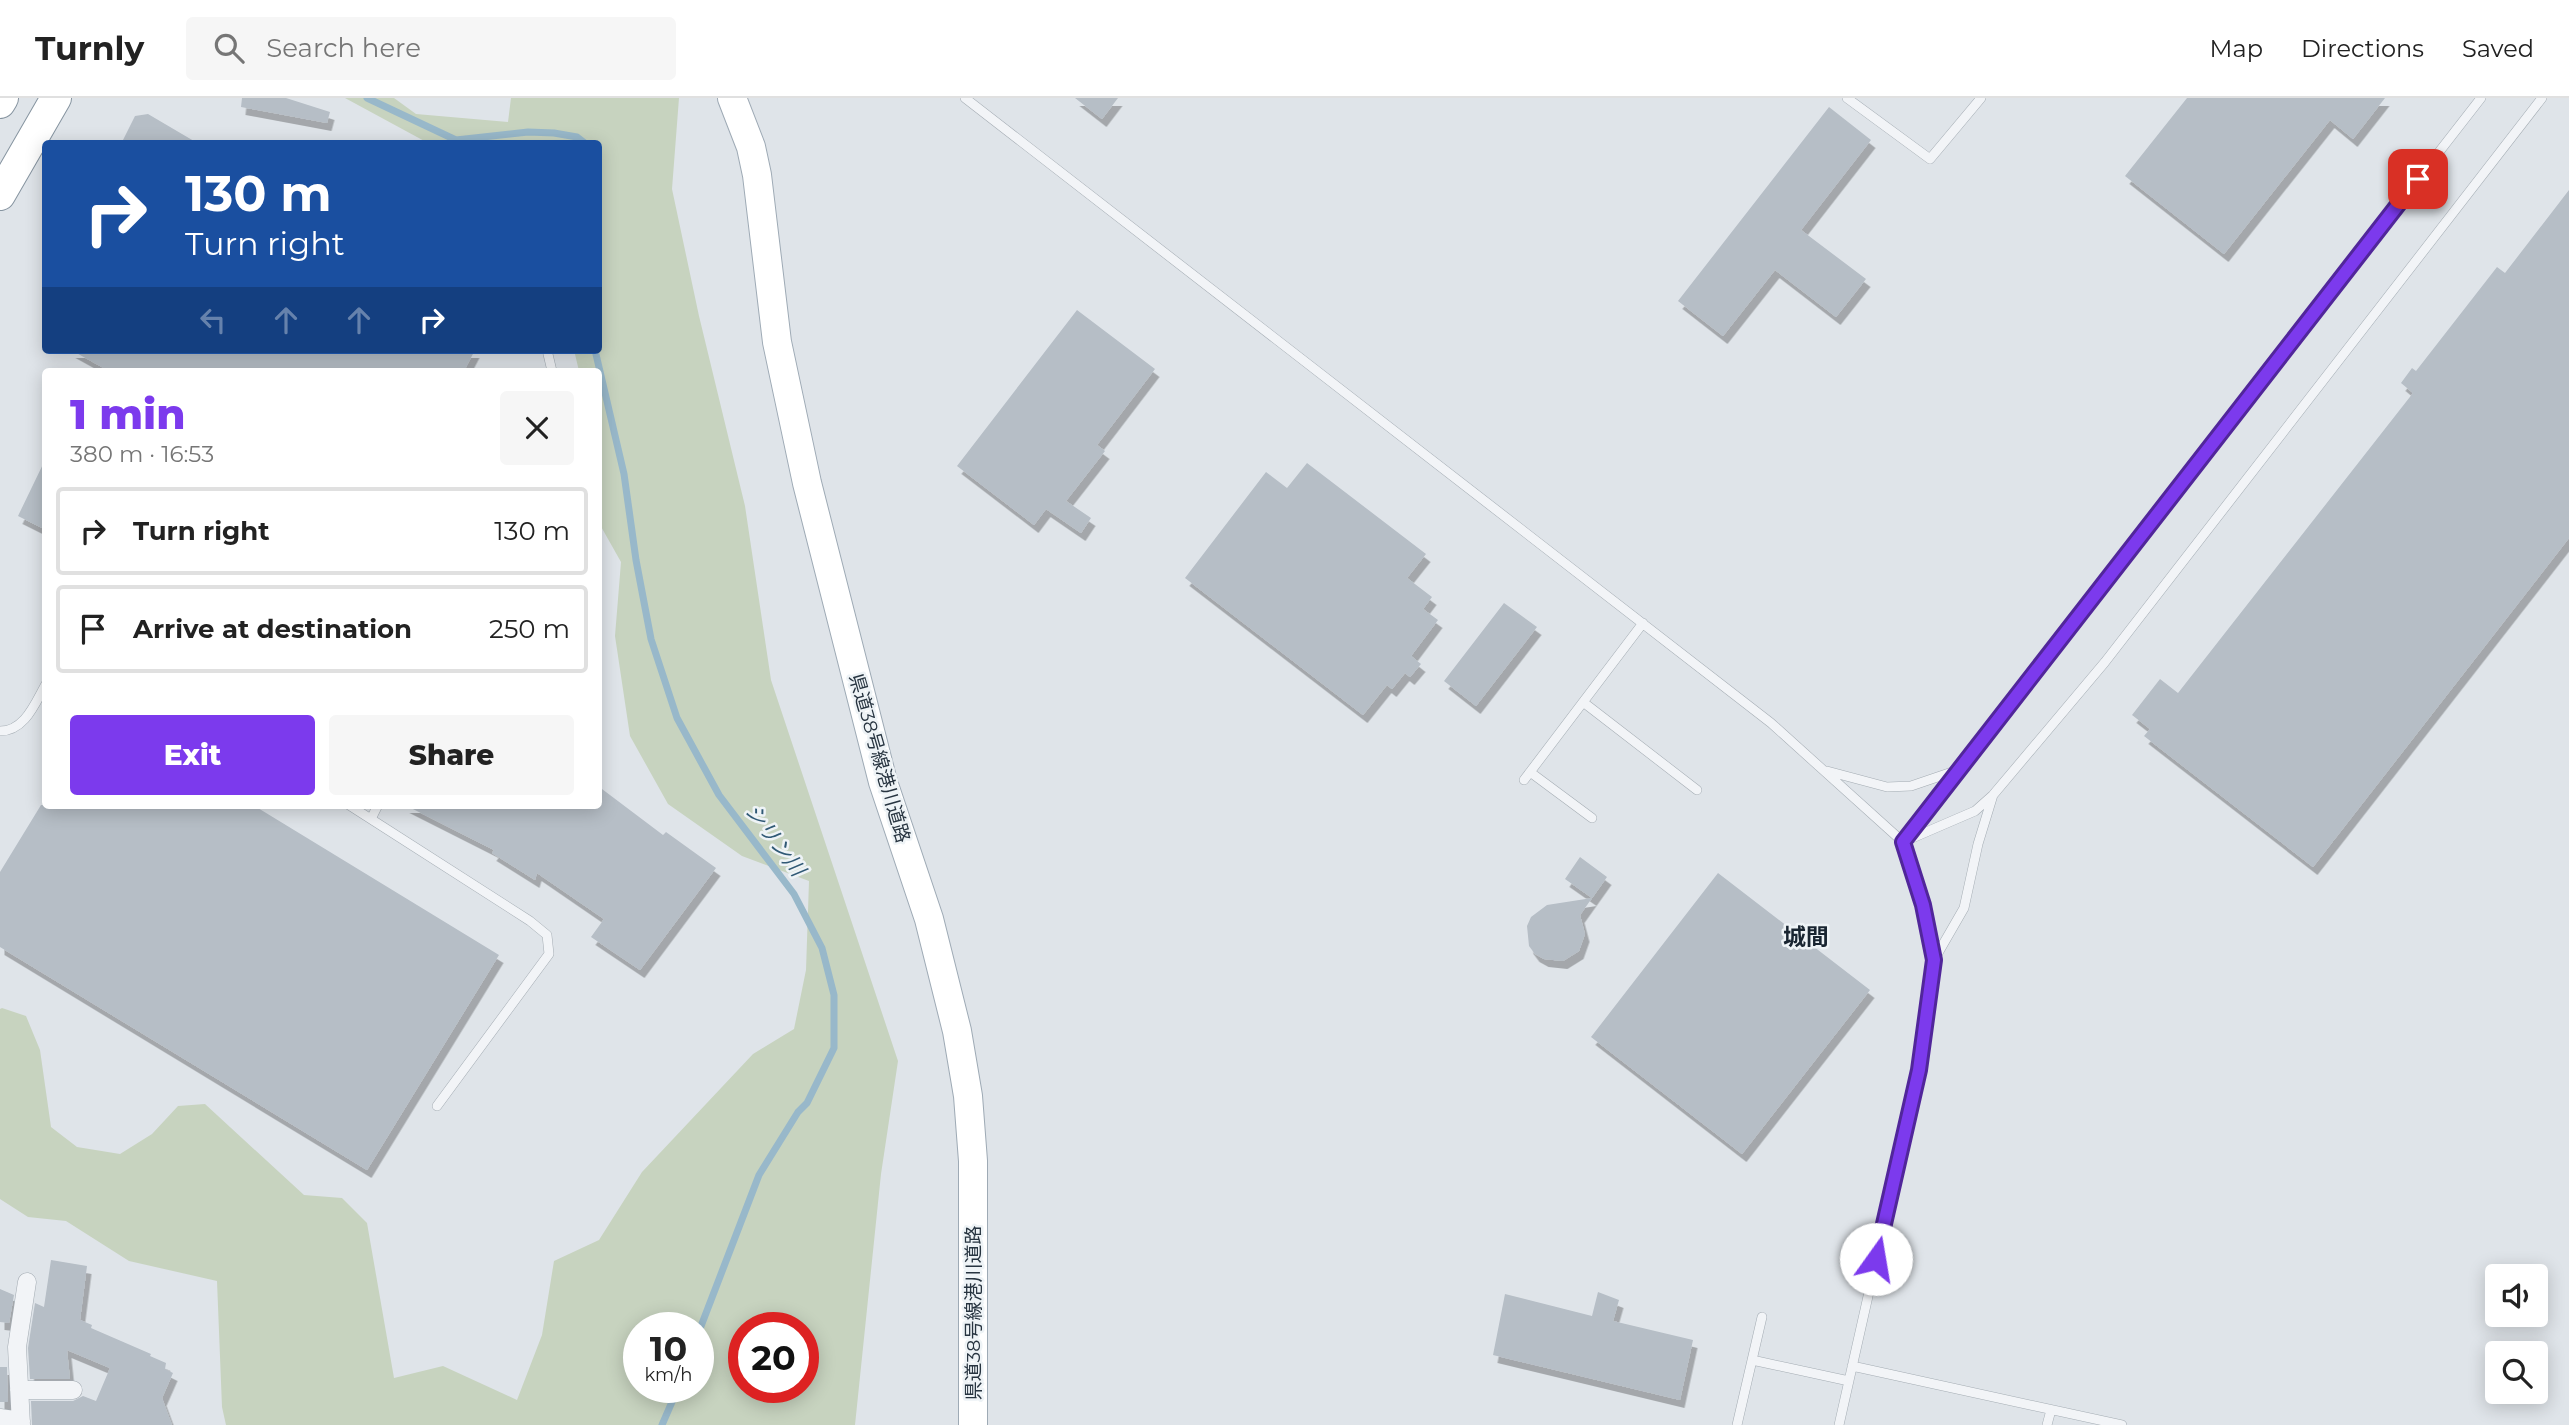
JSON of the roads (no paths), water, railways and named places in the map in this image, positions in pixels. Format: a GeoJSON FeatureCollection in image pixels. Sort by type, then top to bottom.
{"type":"FeatureCollection","features":[{"type":"Feature","properties":{"kind":"highway"},"geometry":{"type":"LineString","coordinates":[[0,103],[3,98]]}},
{"type":"Feature","properties":{"kind":"highway"},"geometry":{"type":"LineString","coordinates":[[0,195],[56,98]]}},
{"type":"Feature","properties":{"kind":"main road","name":"県道38号線港川道路"},"geometry":{"type":"LineString","coordinates":[[732,98],[751,148],[757,175],[776,342],[807,483],[883,782],[929,919],[957,1031],[968,1096],[973,1161],[973,1425]]}},
{"type":"Feature","properties":{"kind":"street"},"geometry":{"type":"LineString","coordinates":[[0,1418],[21,1423],[19,1390],[9,1346],[27,1282]]}},
{"type":"Feature","properties":{"kind":"street"},"geometry":{"type":"LineString","coordinates":[[19,1390],[73,1390]]}},
{"type":"Feature","properties":{"kind":"lane"},"geometry":{"type":"LineString","coordinates":[[965,98],[1771,723],[1903,842],[1923,905],[1934,960],[1919,1070],[1839,1425]]}},
{"type":"Feature","properties":{"kind":"lane"},"geometry":{"type":"LineString","coordinates":[[1847,98],[1930,159],[1981,98]]}},
{"type":"Feature","properties":{"kind":"lane"},"geometry":{"type":"LineString","coordinates":[[1903,842],[2481,98]]}},
{"type":"Feature","properties":{"kind":"lane"},"geometry":{"type":"LineString","coordinates":[[1903,842],[1975,811],[1993,795],[2105,662],[2542,98]]}},
{"type":"Feature","properties":{"kind":"lane"},"geometry":{"type":"LineString","coordinates":[[1592,818],[1527,776],[1643,623]]}},
{"type":"Feature","properties":{"kind":"lane"},"geometry":{"type":"LineString","coordinates":[[0,731],[7,731],[24,722],[42,691]]}},
{"type":"Feature","properties":{"kind":"lane"},"geometry":{"type":"LineString","coordinates":[[1583,702],[1697,790]]}},
{"type":"Feature","properties":{"kind":"lane"},"geometry":{"type":"LineString","coordinates":[[1824,771],[1887,787],[1911,786],[1960,770]]}},
{"type":"Feature","properties":{"kind":"lane"},"geometry":{"type":"LineString","coordinates":[[1934,960],[1964,908],[1978,844],[1993,795]]}},
{"type":"Feature","properties":{"kind":"lane"},"geometry":{"type":"LineString","coordinates":[[355,809],[530,921],[547,935],[549,954],[437,1106]]}},
{"type":"Feature","properties":{"kind":"lane"},"geometry":{"type":"LineString","coordinates":[[371,819],[376,809]]}},
{"type":"Feature","properties":{"kind":"lane"},"geometry":{"type":"LineString","coordinates":[[1737,1425],[1762,1317]]}},
{"type":"Feature","properties":{"kind":"lane"},"geometry":{"type":"LineString","coordinates":[[1752,1360],[1849,1381]]}},
{"type":"Feature","properties":{"kind":"lane"},"geometry":{"type":"LineString","coordinates":[[1852,1367],[2122,1425]]}},
{"type":"Feature","properties":{"kind":"lane"},"geometry":{"type":"LineString","coordinates":[[2047,1425],[2051,1410]]}},
{"type":"Feature","properties":{"kind":"waterway","name":"シリン川"},"geometry":{"type":"LineString","coordinates":[[367,98],[456,140]]}},
{"type":"Feature","properties":{"kind":"waterway","name":"シリン川"},"geometry":{"type":"LineString","coordinates":[[456,140],[528,132],[554,133],[581,140]]}},
{"type":"Feature","properties":{"kind":"waterway","name":"シリン川"},"geometry":{"type":"LineString","coordinates":[[596,354],[599,368]]}},
{"type":"Feature","properties":{"kind":"waterway","name":"シリン川"},"geometry":{"type":"LineString","coordinates":[[602,380],[624,474],[651,639],[677,718],[719,795],[794,894],[822,948],[834,995],[834,1048],[807,1103],[798,1112],[759,1175],[706,1312]]}},
{"type":"Feature","properties":{"kind":"waterway","name":"シリン川"},"geometry":{"type":"LineString","coordinates":[[662,1425],[672,1403]]}},
{"type":"Feature","properties":{"kind":"district","name":"城間"},"geometry":{"type":"Point","coordinates":[1806,937]}}]}
